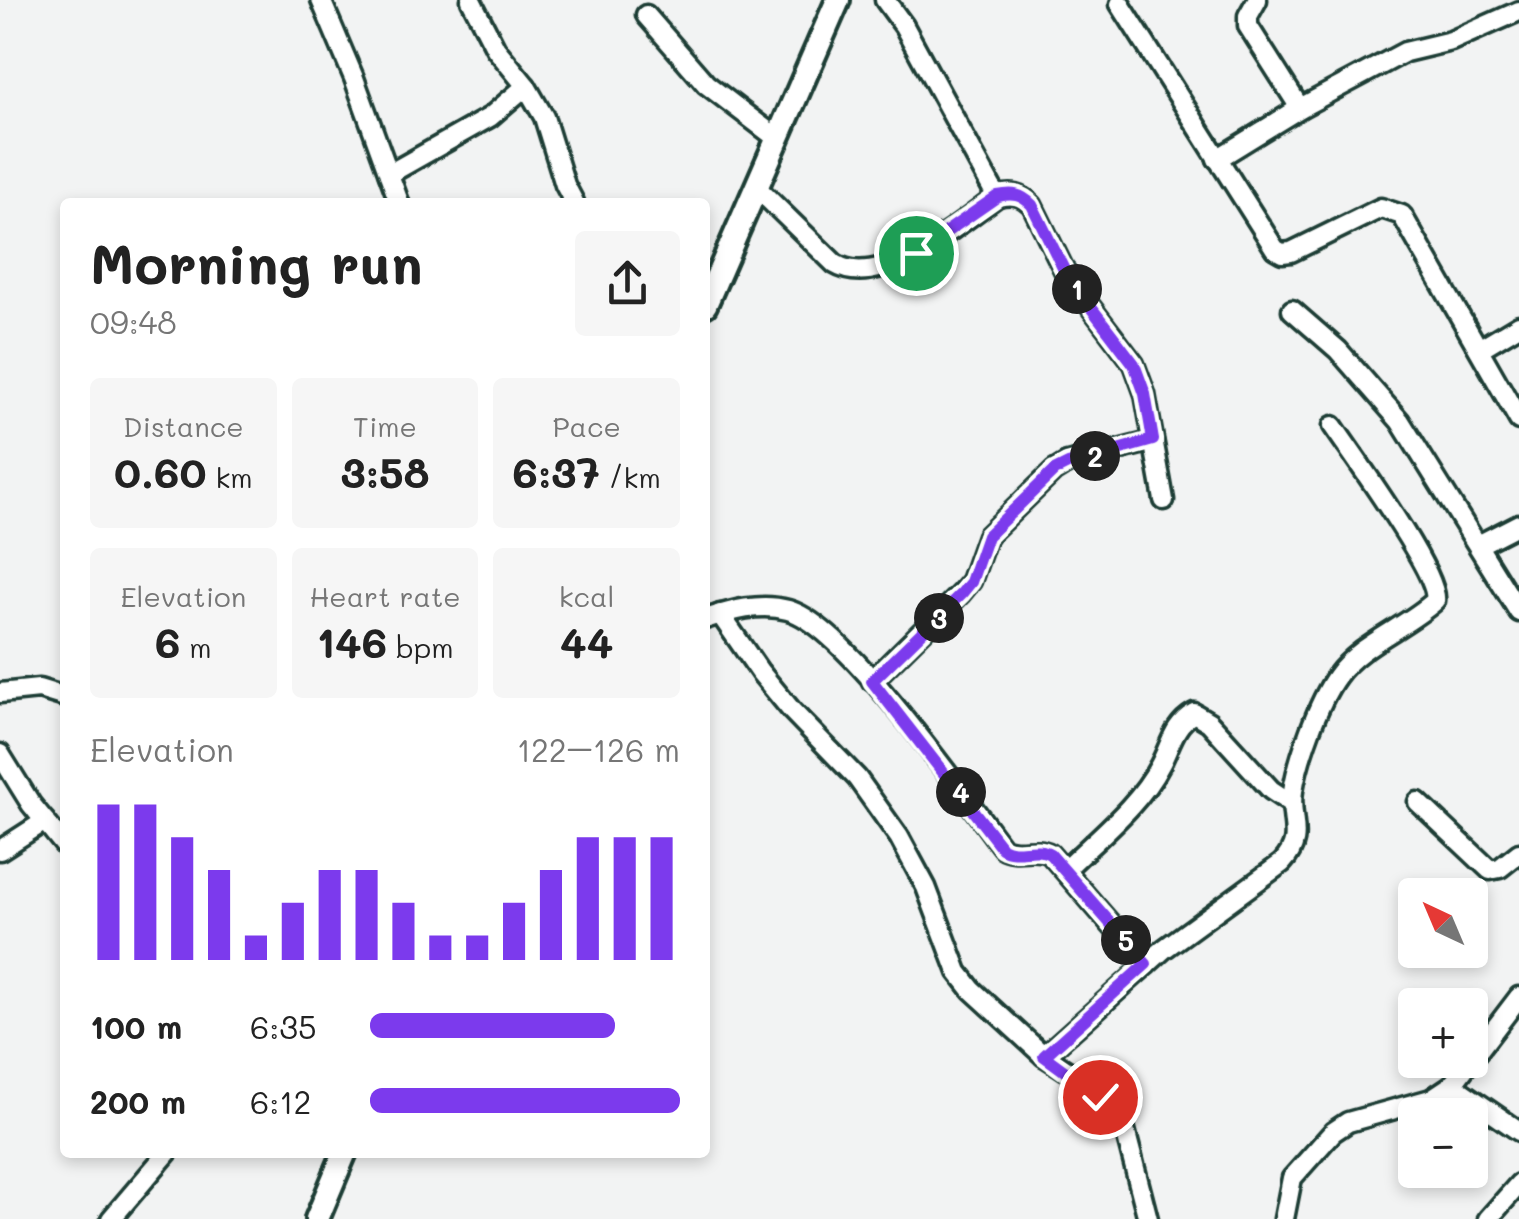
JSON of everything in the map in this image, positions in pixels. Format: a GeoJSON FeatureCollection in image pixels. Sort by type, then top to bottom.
{"type":"FeatureCollection","features":[{"type":"Feature","properties":{"kind":"main road"},"geometry":{"type":"LineString","coordinates":[[710,294],[838,0]]}},
{"type":"Feature","properties":{"kind":"main road"},"geometry":{"type":"LineString","coordinates":[[317,1219],[342,1158]]}},
{"type":"Feature","properties":{"kind":"street"},"geometry":{"type":"LineString","coordinates":[[320,0],[354,78],[398,198]]}},
{"type":"Feature","properties":{"kind":"street"},"geometry":{"type":"LineString","coordinates":[[470,0],[496,49],[544,116],[572,198]]}},
{"type":"Feature","properties":{"kind":"street"},"geometry":{"type":"LineString","coordinates":[[885,0],[904,26],[998,196]]}},
{"type":"Feature","properties":{"kind":"street"},"geometry":{"type":"LineString","coordinates":[[1257,0],[1248,16],[1248,26],[1300,108]]}},
{"type":"Feature","properties":{"kind":"street"},"geometry":{"type":"LineString","coordinates":[[1120,4],[1275,249],[1290,252],[1370,211],[1392,209],[1402,215],[1519,420]]}},
{"type":"Feature","properties":{"kind":"street"},"geometry":{"type":"LineString","coordinates":[[1217,158],[1405,52],[1451,42],[1519,11]]}},
{"type":"Feature","properties":{"kind":"street"},"geometry":{"type":"LineString","coordinates":[[646,15],[706,84],[778,139]]}},
{"type":"Feature","properties":{"kind":"street"},"geometry":{"type":"LineString","coordinates":[[389,174],[490,118],[526,86]]}},
{"type":"Feature","properties":{"kind":"street"},"geometry":{"type":"LineString","coordinates":[[756,188],[835,264],[859,272],[916,253],[998,196],[1024,197],[1032,205],[1067,276],[1125,349],[1145,394],[1164,500]]}},
{"type":"Feature","properties":{"kind":"street"},"geometry":{"type":"LineString","coordinates":[[1292,310],[1338,350],[1400,421],[1519,612]]}},
{"type":"Feature","properties":{"kind":"street"},"geometry":{"type":"LineString","coordinates":[[1479,349],[1519,325]]}},
{"type":"Feature","properties":{"kind":"street"},"geometry":{"type":"LineString","coordinates":[[1044,1056],[1187,930],[1282,863],[1293,851],[1294,784],[1312,729],[1339,672],[1435,602],[1437,593],[1424,566],[1334,426]]}},
{"type":"Feature","properties":{"kind":"street"},"geometry":{"type":"LineString","coordinates":[[872,681],[962,593],[971,582],[987,536],[1054,471],[1153,440]]}},
{"type":"Feature","properties":{"kind":"street"},"geometry":{"type":"LineString","coordinates":[[1478,545],[1519,524]]}},
{"type":"Feature","properties":{"kind":"street"},"geometry":{"type":"LineString","coordinates":[[1146,964],[1065,870],[1042,850],[1010,852],[1002,848],[872,681],[814,621],[786,609],[742,608],[713,617],[792,710],[857,778],[900,836],[926,887],[958,972],[972,990],[1044,1056],[1072,1074],[1122,1118],[1148,1219]]}},
{"type":"Feature","properties":{"kind":"street"},"geometry":{"type":"LineString","coordinates":[[0,693],[40,689],[60,695]]}},
{"type":"Feature","properties":{"kind":"street"},"geometry":{"type":"LineString","coordinates":[[1065,870],[1129,806],[1160,766],[1175,731],[1194,714],[1209,722],[1270,790],[1292,804]]}},
{"type":"Feature","properties":{"kind":"street"},"geometry":{"type":"LineString","coordinates":[[0,754],[60,840]]}},
{"type":"Feature","properties":{"kind":"street"},"geometry":{"type":"LineString","coordinates":[[1418,802],[1490,870],[1500,868],[1519,853]]}},
{"type":"Feature","properties":{"kind":"street"},"geometry":{"type":"LineString","coordinates":[[0,850],[45,822]]}},
{"type":"Feature","properties":{"kind":"street"},"geometry":{"type":"LineString","coordinates":[[1284,1219],[1292,1178],[1332,1132],[1348,1122],[1431,1099],[1452,1085],[1519,997]]}},
{"type":"Feature","properties":{"kind":"street"},"geometry":{"type":"LineString","coordinates":[[1452,1085],[1519,1130]]}},
{"type":"Feature","properties":{"kind":"street"},"geometry":{"type":"LineString","coordinates":[[111,1219],[163,1158]]}},
{"type":"Feature","properties":{"kind":"street"},"geometry":{"type":"LineString","coordinates":[[1488,1219],[1519,1184]]}},
{"type":"Feature","properties":{"kind":"route"},"geometry":{"type":"LineString","coordinates":[[916,253],[998,196],[1024,197],[1032,205],[1067,276],[1125,349],[1145,394],[1153,440],[1054,471],[987,536],[971,582],[962,593],[872,681],[1002,848],[1050,854],[1146,964],[1044,1056],[1100,1097]]}}]}
